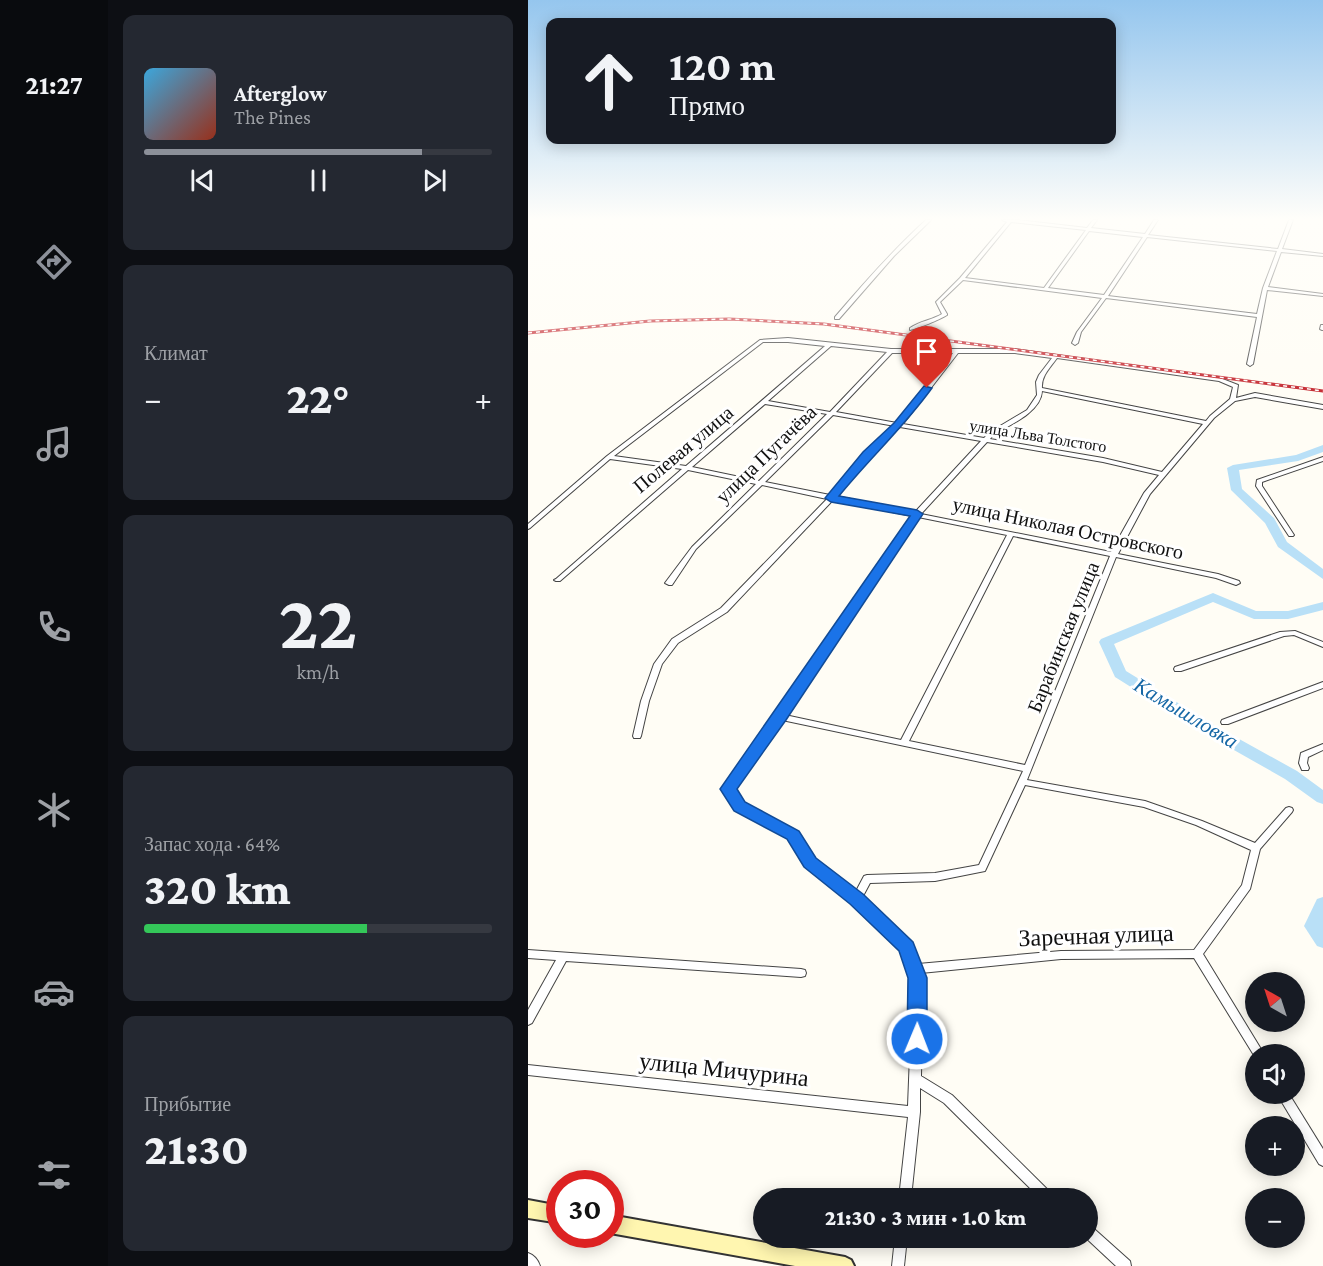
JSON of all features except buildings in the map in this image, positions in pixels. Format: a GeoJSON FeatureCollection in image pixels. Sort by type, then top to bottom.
{"type":"FeatureCollection","features":[{"type":"Feature","properties":{"kind":"street"},"geometry":{"type":"LineString","coordinates":[[837,318],[869,279]]}},
{"type":"Feature","properties":{"kind":"street"},"geometry":{"type":"LineString","coordinates":[[912,329],[922,323],[943,317],[945,314],[938,302],[963,279]]}},
{"type":"Feature","properties":{"kind":"street"},"geometry":{"type":"LineString","coordinates":[[964,279],[1258,316]]}},
{"type":"Feature","properties":{"kind":"street"},"geometry":{"type":"LineString","coordinates":[[1045,289],[1052,279]]}},
{"type":"Feature","properties":{"kind":"street"},"geometry":{"type":"LineString","coordinates":[[1075,343],[1079,332],[1118,279]]}},
{"type":"Feature","properties":{"kind":"street"},"geometry":{"type":"LineString","coordinates":[[1250,364],[1258,316],[1269,279]]}},
{"type":"Feature","properties":{"kind":"street"},"geometry":{"type":"LineString","coordinates":[[1265,288],[1323,295]]}},
{"type":"Feature","properties":{"kind":"street","name":"Полевая улица"},"geometry":{"type":"LineString","coordinates":[[528,527],[609,457],[762,342],[788,340],[830,344]]}},
{"type":"Feature","properties":{"kind":"street"},"geometry":{"type":"LineString","coordinates":[[830,344],[891,351],[1015,351],[1220,380],[1236,386],[1233,400],[1255,395],[1323,407]]}},
{"type":"Feature","properties":{"kind":"street","name":"Полевая улица"},"geometry":{"type":"LineString","coordinates":[[558,580],[830,344]]}},
{"type":"Feature","properties":{"kind":"street","name":"улица Пугачёва"},"geometry":{"type":"LineString","coordinates":[[669,583],[694,548],[832,413],[891,351]]}},
{"type":"Feature","properties":{"kind":"street"},"geometry":{"type":"LineString","coordinates":[[637,736],[657,664],[675,641],[724,610],[831,498],[867,454],[898,426],[957,351]]}},
{"type":"Feature","properties":{"kind":"street"},"geometry":{"type":"LineString","coordinates":[[906,1188],[916,1079],[918,978],[907,947],[856,899],[810,862],[793,835],[740,806],[728,789],[780,717],[917,514],[999,428],[1029,411],[1040,395],[1039,382],[1042,375],[1055,357]]}},
{"type":"Feature","properties":{"kind":"street"},"geometry":{"type":"LineString","coordinates":[[1040,389],[1207,423]]}},
{"type":"Feature","properties":{"kind":"street","name":"Барабинская улица"},"geometry":{"type":"LineString","coordinates":[[856,899],[867,879],[935,878],[982,868],[1023,782],[1114,554],[1147,493],[1207,423],[1233,400]]}},
{"type":"Feature","properties":{"kind":"street","name":"улица Льва Толстого"},"geometry":{"type":"LineString","coordinates":[[765,402],[1103,460],[1164,474]]}},
{"type":"Feature","properties":{"kind":"street","name":"улица Николая Островского"},"geometry":{"type":"LineString","coordinates":[[609,457],[686,468],[917,514],[1218,576],[1236,583]]}},
{"type":"Feature","properties":{"kind":"street"},"geometry":{"type":"LineString","coordinates":[[1291,535],[1259,486],[1259,481],[1323,459]]}},
{"type":"Feature","properties":{"kind":"street"},"geometry":{"type":"LineString","coordinates":[[904,742],[1011,534]]}},
{"type":"Feature","properties":{"kind":"street"},"geometry":{"type":"LineString","coordinates":[[1178,669],[1283,634],[1295,633],[1323,645]]}},
{"type":"Feature","properties":{"kind":"street"},"geometry":{"type":"LineString","coordinates":[[1224,722],[1323,685]]}},
{"type":"Feature","properties":{"kind":"street"},"geometry":{"type":"LineString","coordinates":[[780,717],[1028,770]]}},
{"type":"Feature","properties":{"kind":"street"},"geometry":{"type":"LineString","coordinates":[[1305,768],[1304,755],[1323,747]]}},
{"type":"Feature","properties":{"kind":"street"},"geometry":{"type":"LineString","coordinates":[[1023,782],[1145,804],[1199,823],[1256,848]]}},
{"type":"Feature","properties":{"kind":"street"},"geometry":{"type":"LineString","coordinates":[[1197,954],[1247,886],[1256,848],[1289,810]]}},
{"type":"Feature","properties":{"kind":"street"},"geometry":{"type":"LineString","coordinates":[[528,954],[801,973]]}},
{"type":"Feature","properties":{"kind":"street","name":"Заречная улица"},"geometry":{"type":"LineString","coordinates":[[915,969],[1061,955],[1197,954],[1253,1044]]}},
{"type":"Feature","properties":{"kind":"street"},"geometry":{"type":"LineString","coordinates":[[528,1020],[563,957]]}},
{"type":"Feature","properties":{"kind":"street","name":"улица Мичурина"},"geometry":{"type":"LineString","coordinates":[[528,1070],[914,1112]]}},
{"type":"Feature","properties":{"kind":"street"},"geometry":{"type":"LineString","coordinates":[[916,1079],[948,1099],[1037,1188]]}},
{"type":"Feature","properties":{"kind":"street"},"geometry":{"type":"LineString","coordinates":[[1288,1104],[1323,1160]]}},
{"type":"Feature","properties":{"kind":"street"},"geometry":{"type":"LineString","coordinates":[[528,1209],[546,1212]]}},
{"type":"Feature","properties":{"kind":"street"},"geometry":{"type":"LineString","coordinates":[[624,1227],[845,1266]]}},
{"type":"Feature","properties":{"kind":"street"},"geometry":{"type":"LineString","coordinates":[[1098,1240],[1125,1266]]}},
{"type":"Feature","properties":{"kind":"street"},"geometry":{"type":"LineString","coordinates":[[898,1266],[900,1248]]}},
{"type":"Feature","properties":{"kind":"street"},"geometry":{"type":"LineString","coordinates":[[528,1259],[534,1266]]}},
{"type":"Feature","properties":{"kind":"waterway","name":"Камышловка"},"geometry":{"type":"LineString","coordinates":[[1323,448],[1298,458],[1233,468],[1237,490],[1270,521],[1282,544],[1323,575]]}},
{"type":"Feature","properties":{"kind":"waterway","name":"Камышловка"},"geometry":{"type":"LineString","coordinates":[[1323,606],[1288,615],[1254,615],[1213,597],[1106,642],[1120,674],[1209,729],[1291,775],[1323,798]]}},
{"type":"Feature","properties":{"kind":"waterway","name":"Камышловка"},"geometry":{"type":"LineString","coordinates":[[1323,904],[1313,926],[1323,941]]}},
{"type":"Feature","properties":{"kind":"railway"},"geometry":{"type":"LineString","coordinates":[[528,333],[650,321],[729,319],[824,324],[1323,391]]}},
{"type":"Feature","properties":{"kind":"route"},"geometry":{"type":"LineString","coordinates":[[917,1039],[918,978],[907,947],[856,899],[810,862],[793,835],[740,806],[728,789],[780,717],[917,514],[831,498],[867,454],[898,426],[927,388]]}}]}
